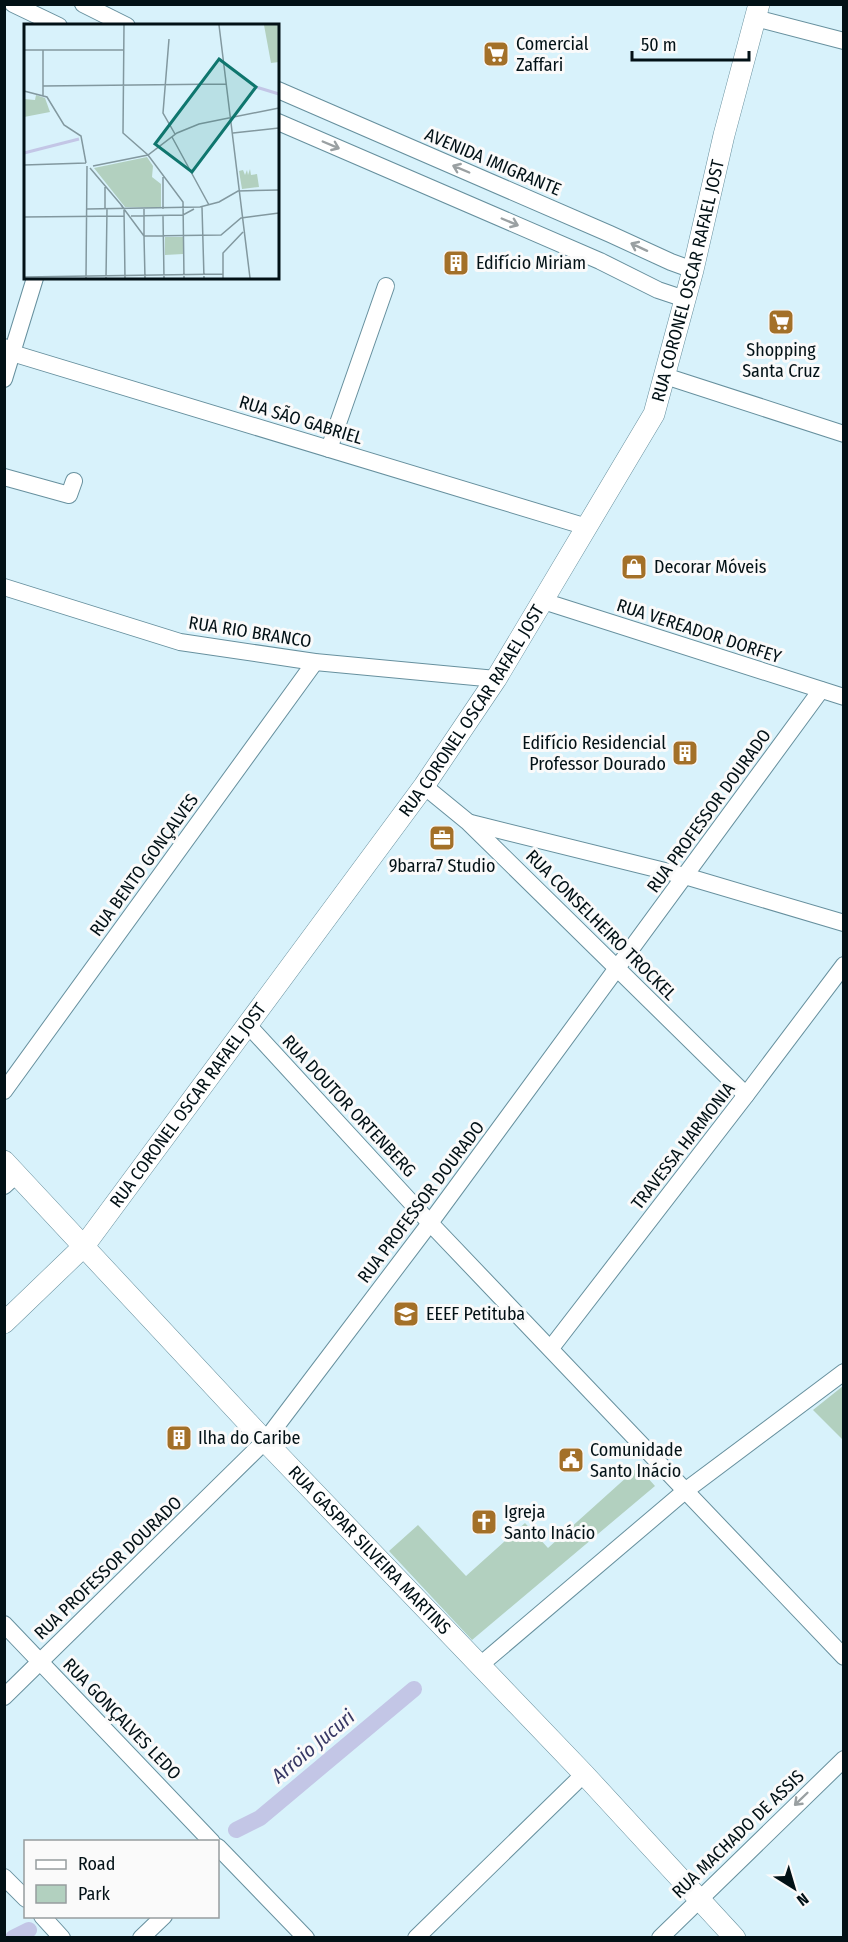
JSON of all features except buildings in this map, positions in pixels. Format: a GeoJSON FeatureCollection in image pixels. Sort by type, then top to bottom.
{"type":"FeatureCollection","features":[{"type":"Feature","properties":{"kind":"main road","name":"RUA CORONEL OSCAR RAFAEL JOST"},"geometry":{"type":"LineString","coordinates":[[4,1323],[84,1246],[424,786],[496,679],[654,414],[693,270],[724,135],[757,11]]}},
{"type":"Feature","properties":{"kind":"main road","name":"RUA GASPAR SILVEIRA MARTINS"},"geometry":{"type":"LineString","coordinates":[[8,1174],[84,1246],[265,1441],[584,1774],[735,1938]]}},
{"type":"Feature","properties":{"kind":"street"},"geometry":{"type":"LineString","coordinates":[[13,4],[51,16]]}},
{"type":"Feature","properties":{"kind":"street"},"geometry":{"type":"LineString","coordinates":[[83,4],[118,24]]}},
{"type":"Feature","properties":{"kind":"street"},"geometry":{"type":"LineString","coordinates":[[757,11],[843,41]]}},
{"type":"Feature","properties":{"kind":"street","name":"AVENIDA IMIGRANTE"},"geometry":{"type":"LineString","coordinates":[[279,90],[693,270]]}},
{"type":"Feature","properties":{"kind":"street"},"geometry":{"type":"LineString","coordinates":[[279,122],[600,261],[658,290],[685,299]]}},
{"type":"Feature","properties":{"kind":"street"},"geometry":{"type":"LineString","coordinates":[[600,261],[610,234]]}},
{"type":"Feature","properties":{"kind":"street"},"geometry":{"type":"LineString","coordinates":[[4,379],[8,350],[35,279]]}},
{"type":"Feature","properties":{"kind":"street"},"geometry":{"type":"LineString","coordinates":[[329,448],[386,286]]}},
{"type":"Feature","properties":{"kind":"street","name":"RUA SÃO GABRIEL"},"geometry":{"type":"LineString","coordinates":[[8,350],[587,527]]}},
{"type":"Feature","properties":{"kind":"street"},"geometry":{"type":"LineString","coordinates":[[665,376],[843,434]]}},
{"type":"Feature","properties":{"kind":"street"},"geometry":{"type":"LineString","coordinates":[[4,477],[69,495],[74,481]]}},
{"type":"Feature","properties":{"kind":"street","name":"RUA RIO BRANCO"},"geometry":{"type":"LineString","coordinates":[[4,587],[180,642],[315,662],[496,679]]}},
{"type":"Feature","properties":{"kind":"street","name":"RUA VEREADOR DORFEY"},"geometry":{"type":"LineString","coordinates":[[543,602],[843,697]]}},
{"type":"Feature","properties":{"kind":"street","name":"RUA BENTO GONÇALVES"},"geometry":{"type":"LineString","coordinates":[[4,1091],[315,662]]}},
{"type":"Feature","properties":{"kind":"street","name":"RUA PROFESSOR DOURADO"},"geometry":{"type":"LineString","coordinates":[[4,1698],[265,1441],[430,1223],[821,690]]}},
{"type":"Feature","properties":{"kind":"street","name":"RUA CONSELHEIRO TROCKEL"},"geometry":{"type":"LineString","coordinates":[[424,786],[468,822],[746,1095]]}},
{"type":"Feature","properties":{"kind":"street"},"geometry":{"type":"LineString","coordinates":[[468,822],[685,876],[843,923]]}},
{"type":"Feature","properties":{"kind":"street","name":"TRAVESSA HARMONIA"},"geometry":{"type":"LineString","coordinates":[[551,1348],[843,965]]}},
{"type":"Feature","properties":{"kind":"street","name":"RUA DOUTOR ORTENBERG"},"geometry":{"type":"LineString","coordinates":[[248,1025],[430,1223],[843,1657]]}},
{"type":"Feature","properties":{"kind":"street"},"geometry":{"type":"LineString","coordinates":[[479,1666],[685,1491],[843,1372]]}},
{"type":"Feature","properties":{"kind":"street","name":"RUA GONÇALVES LEDO"},"geometry":{"type":"LineString","coordinates":[[4,1624],[210,1840]]}},
{"type":"Feature","properties":{"kind":"street","name":"RUA MACHADO DE ASSIS"},"geometry":{"type":"LineString","coordinates":[[660,1938],[843,1759]]}},
{"type":"Feature","properties":{"kind":"street"},"geometry":{"type":"LineString","coordinates":[[416,1938],[584,1774]]}},
{"type":"Feature","properties":{"kind":"street"},"geometry":{"type":"LineString","coordinates":[[221,1857],[306,1938]]}},
{"type":"Feature","properties":{"kind":"street"},"geometry":{"type":"LineString","coordinates":[[4,1876],[24,1897]]}},
{"type":"Feature","properties":{"kind":"street"},"geometry":{"type":"LineString","coordinates":[[43,1918],[62,1938]]}},
{"type":"Feature","properties":{"kind":"street"},"geometry":{"type":"LineString","coordinates":[[141,1938],[163,1918]]}},
{"type":"Feature","properties":{"kind":"green space"},"geometry":{"type":"Polygon","coordinates":[[[843,1386],[843,1440],[813,1410],[843,1386]]]}},
{"type":"Feature","properties":{"kind":"green space"},"geometry":{"type":"Polygon","coordinates":[[[638,1467],[655,1486],[472,1640],[389,1551],[418,1525],[466,1576],[525,1523],[548,1548],[638,1467]]]}},
{"type":"Feature","properties":{"kind":"waterway","name":"Arroio Jucuri"},"geometry":{"type":"LineString","coordinates":[[236,1830],[260,1818],[414,1689]]}},
{"type":"Feature","properties":{"kind":"waterway","name":"Arroio Jucuri"},"geometry":{"type":"LineString","coordinates":[[13,1938],[29,1930]]}},
{"type":"Feature","properties":{"kind":"place","name":"Comercial Zaffari"},"geometry":{"type":"Point","coordinates":[496,54]}},
{"type":"Feature","properties":{"kind":"place","name":"Edifício Miriam"},"geometry":{"type":"Point","coordinates":[456,263]}},
{"type":"Feature","properties":{"kind":"place","name":"Shopping Santa Cruz"},"geometry":{"type":"Point","coordinates":[781,322]}},
{"type":"Feature","properties":{"kind":"place","name":"Decorar Móveis"},"geometry":{"type":"Point","coordinates":[634,567]}},
{"type":"Feature","properties":{"kind":"place","name":"Edifício Residencial Professor Dourado"},"geometry":{"type":"Point","coordinates":[685,753]}},
{"type":"Feature","properties":{"kind":"place","name":"9barra7 Studio"},"geometry":{"type":"Point","coordinates":[442,838]}},
{"type":"Feature","properties":{"kind":"place","name":"EEEF Petituba"},"geometry":{"type":"Point","coordinates":[406,1314]}},
{"type":"Feature","properties":{"kind":"place","name":"Ilha do Caribe"},"geometry":{"type":"Point","coordinates":[179,1438]}},
{"type":"Feature","properties":{"kind":"place","name":"Comunidade Santo Inácio"},"geometry":{"type":"Point","coordinates":[571,1460]}},
{"type":"Feature","properties":{"kind":"place","name":"Igreja Santo Inácio"},"geometry":{"type":"Point","coordinates":[484,1522]}}]}
